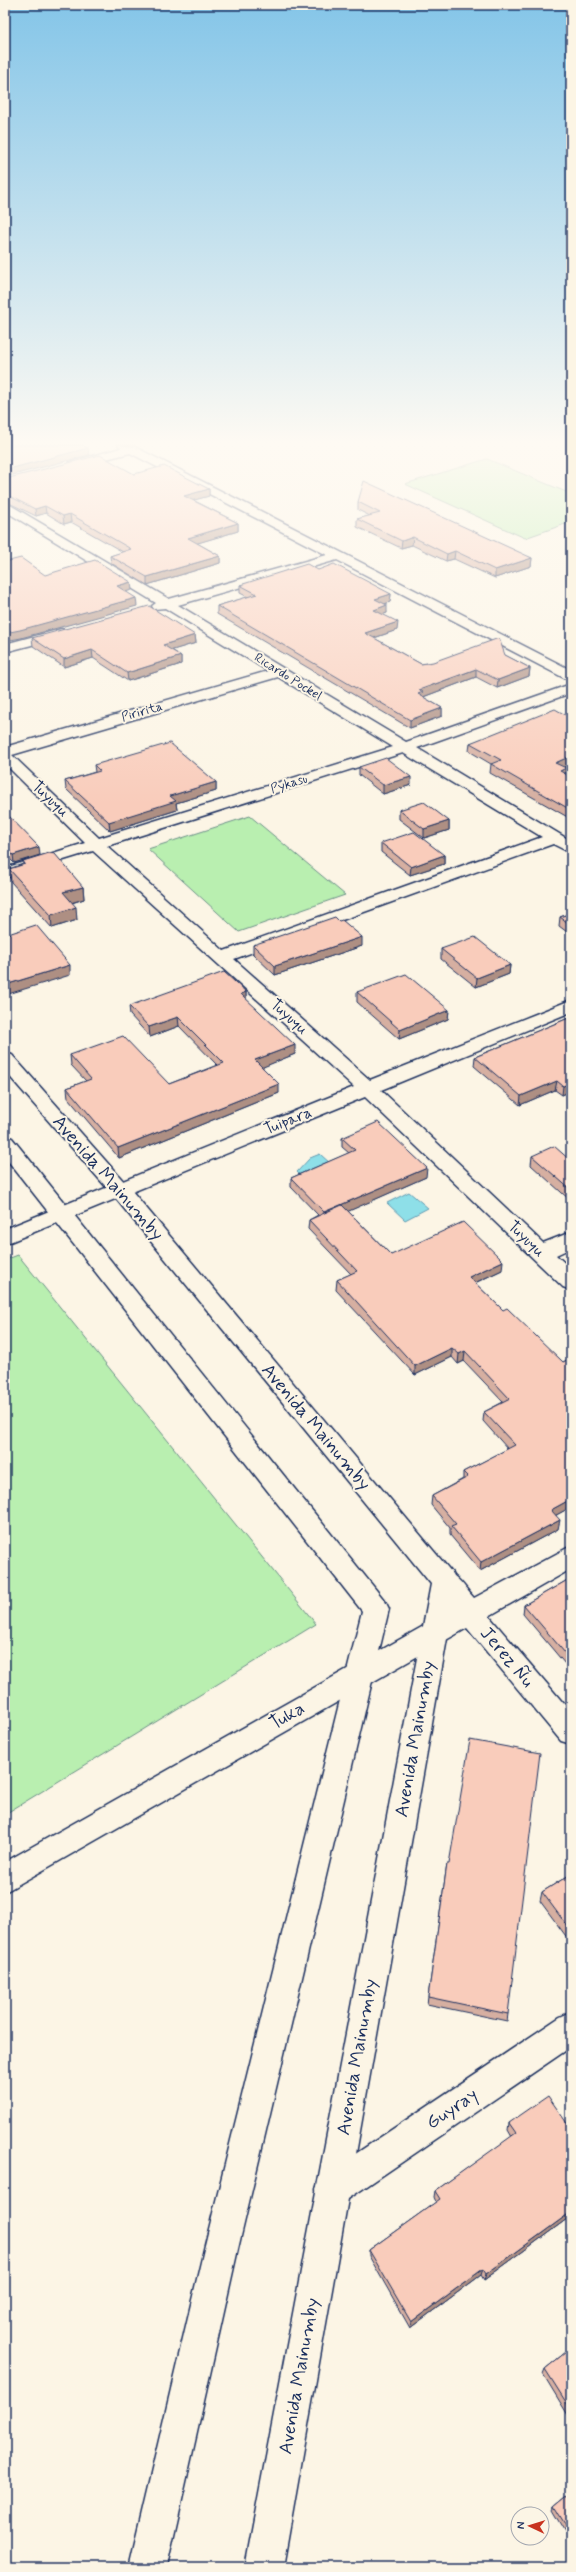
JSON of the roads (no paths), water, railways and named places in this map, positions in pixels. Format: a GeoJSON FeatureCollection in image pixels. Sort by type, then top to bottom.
{"type":"FeatureCollection","features":[{"type":"Feature","properties":{"kind":"street","name":"Ricardo Pockel"},"geometry":{"type":"LineString","coordinates":[[104,565],[278,672],[571,848]]}},
{"type":"Feature","properties":{"kind":"street"},"geometry":{"type":"LineString","coordinates":[[146,609],[305,565]]}},
{"type":"Feature","properties":{"kind":"street"},"geometry":{"type":"LineString","coordinates":[[356,565],[571,676]]}},
{"type":"Feature","properties":{"kind":"street"},"geometry":{"type":"LineString","coordinates":[[5,648],[72,630]]}},
{"type":"Feature","properties":{"kind":"street","name":"Piririta"},"geometry":{"type":"LineString","coordinates":[[5,752],[278,672]]}},
{"type":"Feature","properties":{"kind":"street","name":"Pykasu"},"geometry":{"type":"LineString","coordinates":[[5,873],[404,748],[571,688]]}},
{"type":"Feature","properties":{"kind":"street","name":"Tuyuyu"},"geometry":{"type":"LineString","coordinates":[[5,756],[95,844],[223,957],[367,1088],[571,1282]]}},
{"type":"Feature","properties":{"kind":"street"},"geometry":{"type":"LineString","coordinates":[[223,957],[554,838]]}},
{"type":"Feature","properties":{"kind":"street","name":"Tuipara"},"geometry":{"type":"LineString","coordinates":[[5,1237],[571,1005]]}},
{"type":"Feature","properties":{"kind":"street","name":"Avenida Mainumby"},"geometry":{"type":"LineString","coordinates":[[5,1059],[120,1190],[444,1582],[264,2567]]}},
{"type":"Feature","properties":{"kind":"street"},"geometry":{"type":"LineString","coordinates":[[5,1144],[63,1214],[376,1609],[148,2567]]}},
{"type":"Feature","properties":{"kind":"street"},"geometry":{"type":"LineString","coordinates":[[541,1253],[571,1239]]}},
{"type":"Feature","properties":{"kind":"street","name":"Tuka"},"geometry":{"type":"LineString","coordinates":[[5,1878],[435,1631],[571,1556]]}},
{"type":"Feature","properties":{"kind":"street","name":"Jerez Ñu"},"geometry":{"type":"LineString","coordinates":[[444,1582],[571,1732]]}},
{"type":"Feature","properties":{"kind":"street","name":"Guyray"},"geometry":{"type":"LineString","coordinates":[[334,2189],[571,2028]]}},
{"type":"Feature","properties":{"kind":"water"},"geometry":{"type":"Polygon","coordinates":[[[320,1154],[332,1165],[304,1179],[297,1172],[310,1158],[320,1154]]]}},
{"type":"Feature","properties":{"kind":"water"},"geometry":{"type":"Polygon","coordinates":[[[409,1192],[428,1208],[405,1220],[387,1203],[409,1192]]]}}]}
